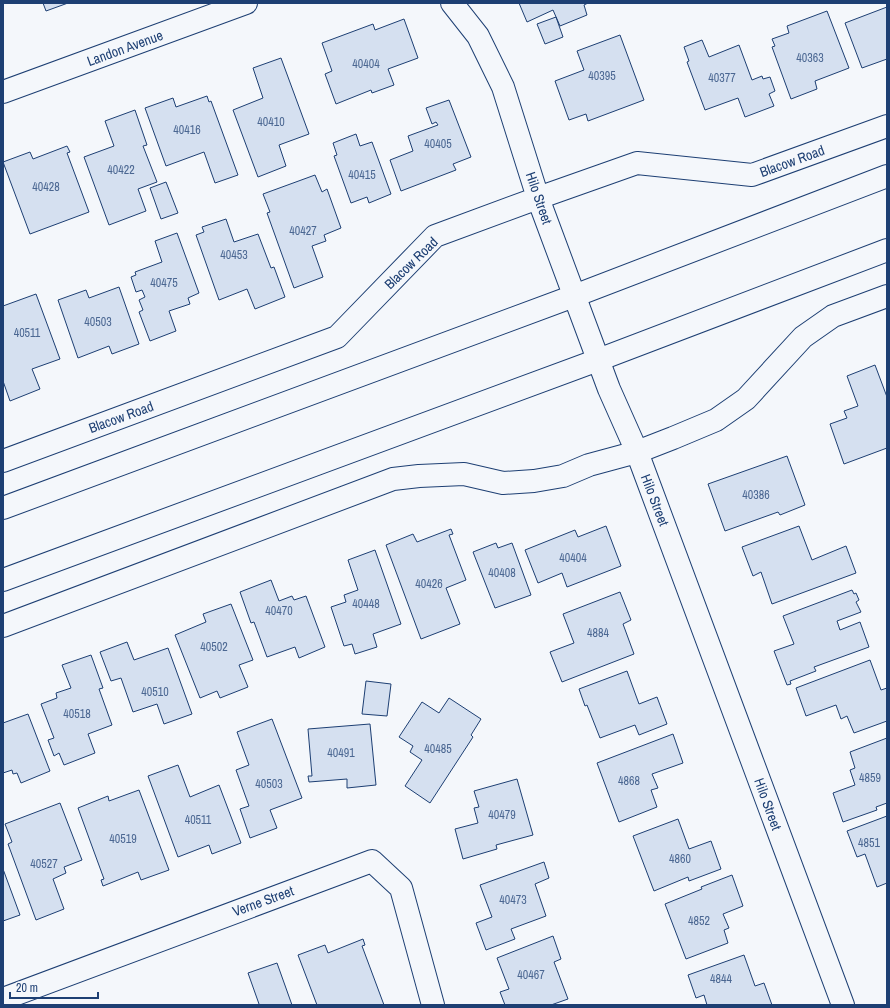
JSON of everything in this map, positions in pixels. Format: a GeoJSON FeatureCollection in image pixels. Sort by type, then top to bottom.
{"type":"FeatureCollection","features":[{"type":"Feature","properties":{"kind":"street","name":"Landon Avenue"},"geometry":{"type":"LineString","coordinates":[[3,92],[246,3]]}},
{"type":"Feature","properties":{"kind":"street","name":"Hilo Street"},"geometry":{"type":"LineString","coordinates":[[452,3],[478,36],[503,87],[538,198],[608,389],[637,452],[843,1005]]}},
{"type":"Feature","properties":{"kind":"street","name":"Blacow Road"},"geometry":{"type":"LineString","coordinates":[[3,461],[337,337],[435,236],[637,163],[752,175],[887,126]]}},
{"type":"Feature","properties":{"kind":"street"},"geometry":{"type":"LineString","coordinates":[[3,508],[574,296],[887,176]]}},
{"type":"Feature","properties":{"kind":"street"},"geometry":{"type":"LineString","coordinates":[[3,580],[598,360],[887,250]]}},
{"type":"Feature","properties":{"kind":"street"},"geometry":{"type":"LineString","coordinates":[[3,626],[393,479],[464,474],[503,482],[534,481],[563,476],[589,466],[637,452],[716,420],[746,399],[803,337],[833,316],[887,296]]}},
{"type":"Feature","properties":{"kind":"street","name":"Verne Street"},"geometry":{"type":"LineString","coordinates":[[3,998],[372,861],[401,888],[433,1005]]}},
{"type":"Feature","properties":{"kind":"building"},"geometry":{"type":"Polygon","coordinates":[[[43,3],[68,3],[46,11],[43,3]]]}},
{"type":"Feature","properties":{"kind":"building"},"geometry":{"type":"Polygon","coordinates":[[[519,3],[588,3],[584,5],[587,15],[560,26],[553,10],[527,22],[519,3]]]}},
{"type":"Feature","properties":{"kind":"building"},"geometry":{"type":"Polygon","coordinates":[[[887,7],[887,59],[862,68],[845,23],[887,7]]]}},
{"type":"Feature","properties":{"kind":"building"},"geometry":{"type":"Polygon","coordinates":[[[827,11],[849,68],[815,81],[817,89],[791,99],[772,47],[775,46],[772,39],[789,33],[787,26],[827,11]]]}},
{"type":"Feature","properties":{"kind":"building"},"geometry":{"type":"Polygon","coordinates":[[[556,17],[563,37],[545,44],[537,24],[556,17]]]}},
{"type":"Feature","properties":{"kind":"building"},"geometry":{"type":"Polygon","coordinates":[[[404,19],[418,58],[388,69],[394,85],[372,93],[371,90],[336,104],[325,74],[332,71],[322,43],[373,24],[375,30],[404,19]]]}},
{"type":"Feature","properties":{"kind":"building"},"geometry":{"type":"Polygon","coordinates":[[[620,35],[644,100],[588,121],[586,114],[569,120],[555,81],[584,70],[577,51],[620,35]]]}},
{"type":"Feature","properties":{"kind":"building"},"geometry":{"type":"Polygon","coordinates":[[[702,40],[709,57],[739,45],[752,80],[762,76],[763,79],[770,77],[775,91],[769,94],[774,106],[745,117],[738,98],[705,110],[687,62],[689,61],[684,47],[702,40]]]}},
{"type":"Feature","properties":{"kind":"building"},"geometry":{"type":"Polygon","coordinates":[[[281,58],[309,134],[279,145],[286,166],[258,177],[233,110],[263,98],[253,68],[281,58]]]}},
{"type":"Feature","properties":{"kind":"building"},"geometry":{"type":"Polygon","coordinates":[[[207,96],[209,102],[211,101],[238,175],[215,183],[204,152],[166,166],[145,108],[173,98],[176,107],[207,96]]]}},
{"type":"Feature","properties":{"kind":"building"},"geometry":{"type":"Polygon","coordinates":[[[449,100],[471,157],[453,164],[456,170],[401,191],[390,160],[413,151],[408,136],[438,125],[436,122],[432,124],[426,108],[449,100]]]}},
{"type":"Feature","properties":{"kind":"building"},"geometry":{"type":"Polygon","coordinates":[[[135,110],[147,145],[143,146],[157,182],[138,189],[146,211],[109,225],[84,157],[114,146],[105,121],[135,110]]]}},
{"type":"Feature","properties":{"kind":"building"},"geometry":{"type":"Polygon","coordinates":[[[356,134],[360,146],[372,142],[391,194],[369,203],[367,197],[351,203],[334,156],[337,155],[333,143],[356,134]]]}},
{"type":"Feature","properties":{"kind":"building"},"geometry":{"type":"Polygon","coordinates":[[[67,146],[70,152],[67,153],[89,212],[30,234],[3,162],[30,152],[33,159],[67,146]]]}},
{"type":"Feature","properties":{"kind":"building"},"geometry":{"type":"Polygon","coordinates":[[[315,175],[322,192],[327,189],[341,228],[324,235],[326,241],[312,246],[323,277],[294,288],[267,213],[270,212],[263,194],[315,175]]]}},
{"type":"Feature","properties":{"kind":"building"},"geometry":{"type":"Polygon","coordinates":[[[166,182],[178,213],[161,219],[150,188],[166,182]]]}},
{"type":"Feature","properties":{"kind":"building"},"geometry":{"type":"Polygon","coordinates":[[[226,219],[234,242],[258,234],[271,268],[274,267],[285,297],[255,309],[247,289],[219,300],[196,235],[204,232],[202,227],[226,219]]]}},
{"type":"Feature","properties":{"kind":"building"},"geometry":{"type":"Polygon","coordinates":[[[177,233],[199,293],[188,298],[190,304],[169,311],[176,331],[150,341],[139,312],[143,310],[139,300],[145,297],[142,290],[136,292],[131,277],[136,275],[135,272],[162,262],[155,241],[177,233]]]}},
{"type":"Feature","properties":{"kind":"building"},"geometry":{"type":"Polygon","coordinates":[[[119,287],[139,344],[112,354],[109,346],[78,358],[58,300],[86,290],[89,298],[119,287]]]}},
{"type":"Feature","properties":{"kind":"building"},"geometry":{"type":"Polygon","coordinates":[[[36,294],[60,359],[32,369],[40,389],[10,401],[3,381],[3,306],[36,294]]]}},
{"type":"Feature","properties":{"kind":"building"},"geometry":{"type":"Polygon","coordinates":[[[875,365],[887,397],[887,448],[844,464],[830,424],[847,418],[844,411],[858,406],[847,376],[875,365]]]}},
{"type":"Feature","properties":{"kind":"building"},"geometry":{"type":"Polygon","coordinates":[[[787,456],[805,505],[780,515],[778,512],[725,531],[708,484],[787,456]]]}},
{"type":"Feature","properties":{"kind":"building"},"geometry":{"type":"Polygon","coordinates":[[[606,526],[621,566],[567,587],[562,573],[538,583],[525,550],[575,530],[578,537],[606,526]]]}},
{"type":"Feature","properties":{"kind":"building"},"geometry":{"type":"Polygon","coordinates":[[[799,526],[812,560],[846,546],[856,573],[772,604],[761,572],[753,576],[742,547],[799,526]]]}},
{"type":"Feature","properties":{"kind":"building"},"geometry":{"type":"Polygon","coordinates":[[[451,529],[453,534],[449,535],[466,580],[446,588],[460,624],[421,639],[386,545],[413,534],[417,542],[451,529]]]}},
{"type":"Feature","properties":{"kind":"building"},"geometry":{"type":"Polygon","coordinates":[[[496,543],[498,548],[512,543],[531,595],[495,608],[473,552],[496,543]]]}},
{"type":"Feature","properties":{"kind":"building"},"geometry":{"type":"Polygon","coordinates":[[[375,550],[401,624],[373,634],[377,647],[355,654],[352,644],[344,646],[331,607],[346,602],[344,595],[358,590],[348,560],[375,550]]]}},
{"type":"Feature","properties":{"kind":"building"},"geometry":{"type":"Polygon","coordinates":[[[271,580],[279,601],[292,596],[294,600],[306,596],[325,647],[299,658],[295,647],[267,657],[254,622],[251,623],[240,592],[271,580]]]}},
{"type":"Feature","properties":{"kind":"building"},"geometry":{"type":"Polygon","coordinates":[[[852,590],[854,594],[856,593],[859,600],[856,602],[861,612],[837,621],[840,630],[860,622],[869,647],[814,667],[816,671],[790,681],[791,684],[787,685],[774,651],[794,644],[783,616],[852,590]]]}},
{"type":"Feature","properties":{"kind":"building"},"geometry":{"type":"Polygon","coordinates":[[[620,592],[631,620],[623,624],[634,654],[562,682],[550,652],[574,643],[563,614],[620,592]]]}},
{"type":"Feature","properties":{"kind":"building"},"geometry":{"type":"Polygon","coordinates":[[[231,604],[253,660],[239,665],[248,687],[220,698],[217,691],[200,698],[175,635],[206,622],[203,614],[231,604]]]}},
{"type":"Feature","properties":{"kind":"building"},"geometry":{"type":"Polygon","coordinates":[[[127,642],[134,660],[168,648],[192,714],[164,724],[157,704],[133,712],[121,678],[111,681],[100,652],[127,642]]]}},
{"type":"Feature","properties":{"kind":"building"},"geometry":{"type":"Polygon","coordinates":[[[91,655],[103,688],[99,689],[112,725],[88,734],[95,753],[64,765],[59,753],[54,756],[48,740],[54,738],[41,704],[57,698],[56,693],[71,688],[62,665],[91,655]]]}},
{"type":"Feature","properties":{"kind":"building"},"geometry":{"type":"Polygon","coordinates":[[[870,660],[881,690],[887,688],[887,721],[854,733],[847,716],[841,719],[836,705],[806,716],[796,688],[870,660]]]}},
{"type":"Feature","properties":{"kind":"building"},"geometry":{"type":"Polygon","coordinates":[[[627,671],[639,704],[657,697],[667,724],[639,735],[635,725],[600,738],[579,689],[627,671]]]}},
{"type":"Feature","properties":{"kind":"building"},"geometry":{"type":"Polygon","coordinates":[[[366,681],[391,684],[387,716],[362,714],[366,681]]]}},
{"type":"Feature","properties":{"kind":"building"},"geometry":{"type":"Polygon","coordinates":[[[449,698],[481,719],[471,735],[473,737],[430,803],[405,786],[422,760],[410,752],[413,746],[399,737],[422,702],[439,713],[449,698]]]}},
{"type":"Feature","properties":{"kind":"building"},"geometry":{"type":"Polygon","coordinates":[[[28,714],[50,771],[21,783],[17,773],[13,774],[12,770],[3,773],[3,723],[28,714]]]}},
{"type":"Feature","properties":{"kind":"building"},"geometry":{"type":"Polygon","coordinates":[[[272,719],[302,798],[270,810],[277,828],[250,838],[240,809],[249,806],[236,770],[249,765],[237,732],[272,719]]]}},
{"type":"Feature","properties":{"kind":"building"},"geometry":{"type":"Polygon","coordinates":[[[370,724],[376,785],[347,788],[347,779],[309,782],[308,776],[312,776],[308,729],[370,724]]]}},
{"type":"Feature","properties":{"kind":"building"},"geometry":{"type":"Polygon","coordinates":[[[673,734],[683,763],[652,774],[658,788],[651,790],[657,807],[619,822],[597,763],[673,734]]]}},
{"type":"Feature","properties":{"kind":"building"},"geometry":{"type":"Polygon","coordinates":[[[887,738],[887,803],[876,807],[877,810],[843,822],[833,793],[855,785],[850,770],[855,768],[850,752],[887,738]]]}},
{"type":"Feature","properties":{"kind":"building"},"geometry":{"type":"Polygon","coordinates":[[[178,765],[190,797],[219,785],[241,843],[212,854],[209,845],[178,857],[148,776],[178,765]]]}},
{"type":"Feature","properties":{"kind":"building"},"geometry":{"type":"Polygon","coordinates":[[[517,779],[533,835],[496,845],[497,849],[463,859],[455,829],[478,823],[474,808],[479,807],[474,791],[517,779]]]}},
{"type":"Feature","properties":{"kind":"building"},"geometry":{"type":"Polygon","coordinates":[[[139,790],[169,870],[141,880],[138,872],[103,886],[101,880],[104,879],[78,808],[108,796],[109,801],[139,790]]]}},
{"type":"Feature","properties":{"kind":"building"},"geometry":{"type":"Polygon","coordinates":[[[60,803],[82,860],[64,867],[66,873],[53,879],[64,909],[36,920],[8,844],[12,842],[5,824],[60,803]]]}},
{"type":"Feature","properties":{"kind":"building"},"geometry":{"type":"Polygon","coordinates":[[[887,816],[887,883],[877,887],[865,854],[857,857],[847,831],[887,816]]]}},
{"type":"Feature","properties":{"kind":"building"},"geometry":{"type":"Polygon","coordinates":[[[678,819],[689,849],[711,841],[721,869],[689,881],[688,877],[654,891],[633,836],[678,819]]]}},
{"type":"Feature","properties":{"kind":"building"},"geometry":{"type":"Polygon","coordinates":[[[544,862],[549,878],[535,884],[546,916],[511,929],[515,939],[486,950],[476,923],[492,917],[480,885],[544,862]]]}},
{"type":"Feature","properties":{"kind":"building"},"geometry":{"type":"Polygon","coordinates":[[[3,869],[20,915],[3,921],[3,869]]]}},
{"type":"Feature","properties":{"kind":"building"},"geometry":{"type":"Polygon","coordinates":[[[732,875],[743,906],[723,914],[729,928],[724,930],[728,943],[686,959],[665,904],[702,889],[701,887],[732,875]]]}},
{"type":"Feature","properties":{"kind":"building"},"geometry":{"type":"Polygon","coordinates":[[[553,936],[561,959],[554,962],[568,999],[551,1005],[505,1005],[500,992],[509,989],[497,958],[553,936]]]}},
{"type":"Feature","properties":{"kind":"building"},"geometry":{"type":"Polygon","coordinates":[[[363,939],[365,945],[362,946],[384,1005],[317,1005],[298,955],[325,945],[328,953],[363,939]]]}},
{"type":"Feature","properties":{"kind":"building"},"geometry":{"type":"Polygon","coordinates":[[[744,955],[755,986],[764,983],[772,1005],[707,1005],[704,995],[696,998],[688,975],[744,955]]]}},
{"type":"Feature","properties":{"kind":"building"},"geometry":{"type":"Polygon","coordinates":[[[277,963],[292,1005],[258,1005],[259,1004],[248,973],[277,963]]]}}]}
